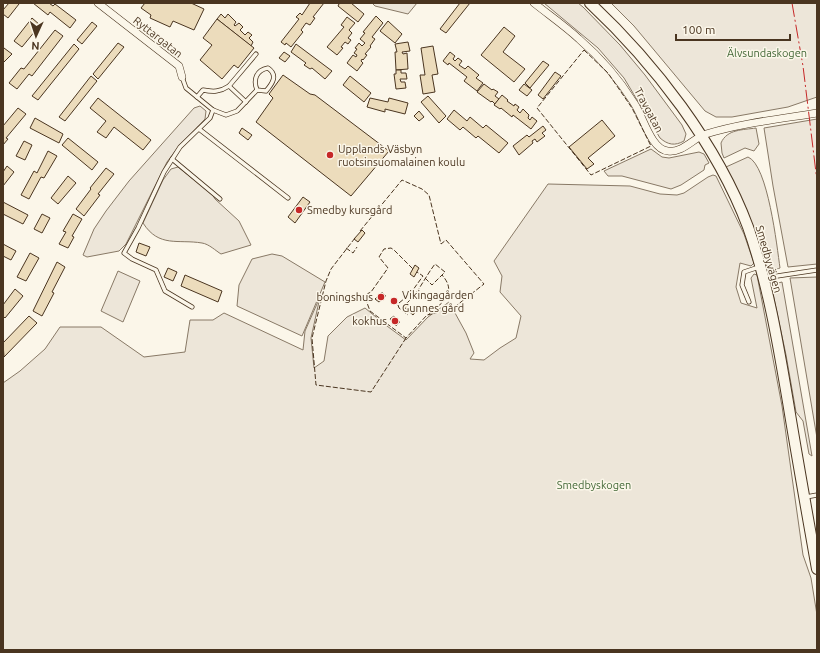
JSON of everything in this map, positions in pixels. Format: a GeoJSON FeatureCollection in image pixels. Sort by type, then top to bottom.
{"type":"FeatureCollection","features":[{"type":"Feature","properties":{"kind":"street","name":"Ryttargatan"},"geometry":{"type":"LineString","coordinates":[[98,3],[179,66],[182,77]]}},
{"type":"Feature","properties":{"kind":"street","name":"Travgatan"},"geometry":{"type":"LineString","coordinates":[[534,3],[579,39],[608,67],[622,84],[636,106],[656,145],[667,151],[680,150],[701,135],[817,113]]}},
{"type":"Feature","properties":{"kind":"street","name":"Smedbyvägen"},"geometry":{"type":"LineString","coordinates":[[590,3],[606,18],[681,105],[701,135],[729,185],[748,227],[763,278],[776,332],[817,569]]}},
{"type":"Feature","properties":{"kind":"lane"},"geometry":{"type":"LineString","coordinates":[[197,97],[203,90],[214,92],[224,90],[256,54]]}},
{"type":"Feature","properties":{"kind":"lane"},"geometry":{"type":"LineString","coordinates":[[268,68],[272,71],[274,77],[272,84],[266,91],[257,90],[254,83],[257,74],[262,69],[268,68]]}},
{"type":"Feature","properties":{"kind":"lane","name":"Ryttargatan"},"geometry":{"type":"LineString","coordinates":[[182,77],[186,88],[213,110]]}},
{"type":"Feature","properties":{"kind":"lane"},"geometry":{"type":"LineString","coordinates":[[229,86],[246,102]]}},
{"type":"Feature","properties":{"kind":"lane"},"geometry":{"type":"LineString","coordinates":[[192,307],[165,291],[156,270],[132,259],[124,253],[138,228],[164,172],[180,148],[210,118],[213,110],[226,115],[237,111],[257,90]]}},
{"type":"Feature","properties":{"kind":"lane"},"geometry":{"type":"LineString","coordinates":[[199,129],[288,198]]}},
{"type":"Feature","properties":{"kind":"lane"},"geometry":{"type":"LineString","coordinates":[[172,159],[220,199]]}},
{"type":"Feature","properties":{"kind":"lane"},"geometry":{"type":"LineString","coordinates":[[749,302],[742,285],[744,272],[760,267]]}},
{"type":"Feature","properties":{"kind":"lane"},"geometry":{"type":"LineString","coordinates":[[763,278],[817,270]]}},
{"type":"Feature","properties":{"kind":"lane"},"geometry":{"type":"LineString","coordinates":[[804,498],[817,495]]}},
{"type":"Feature","properties":{"kind":"green space"},"geometry":{"type":"Polygon","coordinates":[[[372,3],[417,3],[408,14],[375,6],[372,3]]]}},
{"type":"Feature","properties":{"kind":"green space"},"geometry":{"type":"Polygon","coordinates":[[[544,3],[578,3],[583,7],[620,45],[645,75],[682,125],[686,134],[684,141],[678,144],[672,144],[660,138],[624,78],[598,48],[544,3]]]}},
{"type":"Feature","properties":{"kind":"green space","name":"Älvsundaskogen"},"geometry":{"type":"Polygon","coordinates":[[[611,3],[817,3],[817,97],[788,107],[732,117],[716,117],[705,111],[634,26],[611,3]]]}},
{"type":"Feature","properties":{"kind":"green space"},"geometry":{"type":"Polygon","coordinates":[[[200,106],[206,111],[205,119],[179,146],[167,162],[126,244],[119,251],[87,257],[83,255],[94,229],[129,181],[194,108],[200,106]]]}},
{"type":"Feature","properties":{"kind":"green space"},"geometry":{"type":"Polygon","coordinates":[[[817,119],[817,264],[788,267],[764,128],[817,119]]]}},
{"type":"Feature","properties":{"kind":"green space"},"geometry":{"type":"Polygon","coordinates":[[[756,128],[759,144],[754,151],[745,148],[724,158],[721,143],[727,135],[736,131],[756,128]]]}},
{"type":"Feature","properties":{"kind":"green space"},"geometry":{"type":"Polygon","coordinates":[[[651,149],[662,157],[669,158],[699,152],[704,154],[709,163],[705,165],[704,170],[681,185],[671,189],[622,176],[608,176],[604,171],[651,149]]]}},
{"type":"Feature","properties":{"kind":"green space"},"geometry":{"type":"Polygon","coordinates":[[[748,157],[755,163],[766,190],[777,243],[780,268],[778,269],[766,265],[753,226],[726,167],[748,157]]]}},
{"type":"Feature","properties":{"kind":"green space"},"geometry":{"type":"Polygon","coordinates":[[[178,167],[212,194],[215,199],[239,221],[251,245],[221,254],[205,244],[170,241],[162,239],[149,231],[143,223],[163,180],[171,169],[178,167]]]}},
{"type":"Feature","properties":{"kind":"green space","name":"Smedbyskogen"},"geometry":{"type":"Polygon","coordinates":[[[713,175],[716,176],[744,234],[754,263],[751,266],[740,263],[736,287],[741,303],[757,308],[751,278],[754,274],[757,275],[782,406],[803,555],[811,578],[817,615],[817,650],[3,650],[3,383],[20,371],[45,349],[60,327],[101,327],[144,357],[185,352],[190,320],[213,320],[224,313],[303,350],[305,331],[320,297],[311,338],[314,368],[324,361],[328,336],[347,317],[365,308],[406,340],[428,317],[449,302],[466,333],[474,353],[470,359],[484,360],[516,338],[521,316],[500,292],[502,276],[494,261],[548,184],[630,186],[660,194],[677,195],[684,193],[713,175]]]}},
{"type":"Feature","properties":{"kind":"green space"},"geometry":{"type":"Polygon","coordinates":[[[272,254],[282,256],[325,282],[302,336],[237,306],[239,285],[252,259],[272,254]]]}},
{"type":"Feature","properties":{"kind":"green space"},"geometry":{"type":"Polygon","coordinates":[[[118,271],[140,281],[123,322],[101,311],[118,271]]]}},
{"type":"Feature","properties":{"kind":"green space"},"geometry":{"type":"Polygon","coordinates":[[[817,277],[817,438],[790,278],[817,277]]]}},
{"type":"Feature","properties":{"kind":"green space"},"geometry":{"type":"Polygon","coordinates":[[[782,282],[812,456],[809,454],[803,421],[796,412],[772,289],[774,284],[782,282]]]}},
{"type":"Feature","properties":{"kind":"building"},"geometry":{"type":"Polygon","coordinates":[[[9,3],[19,4],[8,18],[3,14],[3,10],[9,3]]]}},
{"type":"Feature","properties":{"kind":"building"},"geometry":{"type":"Polygon","coordinates":[[[33,3],[49,3],[53,6],[55,4],[76,20],[70,28],[50,12],[48,15],[33,3]]]}},
{"type":"Feature","properties":{"kind":"building"},"geometry":{"type":"Polygon","coordinates":[[[145,3],[191,3],[204,9],[194,30],[173,21],[170,27],[150,18],[151,15],[141,8],[145,3]]]}},
{"type":"Feature","properties":{"kind":"building"},"geometry":{"type":"Polygon","coordinates":[[[310,3],[324,3],[313,17],[315,18],[310,25],[306,23],[301,30],[303,32],[291,47],[286,43],[285,45],[281,42],[299,19],[296,17],[300,13],[302,15],[310,3]]]}},
{"type":"Feature","properties":{"kind":"building"},"geometry":{"type":"Polygon","coordinates":[[[337,3],[351,3],[364,14],[358,22],[338,6],[339,4],[337,3]]]}},
{"type":"Feature","properties":{"kind":"building"},"geometry":{"type":"Polygon","coordinates":[[[460,3],[470,3],[446,33],[440,29],[460,3]]]}},
{"type":"Feature","properties":{"kind":"building"},"geometry":{"type":"Polygon","coordinates":[[[221,14],[225,18],[228,14],[236,22],[234,25],[235,26],[239,23],[243,27],[240,30],[245,35],[248,32],[252,35],[249,38],[253,42],[251,46],[217,19],[221,14]]]}},
{"type":"Feature","properties":{"kind":"building"},"geometry":{"type":"Polygon","coordinates":[[[376,16],[383,23],[372,37],[375,39],[365,54],[367,55],[363,60],[362,59],[361,61],[363,63],[357,71],[347,63],[353,55],[356,57],[357,55],[354,53],[357,49],[355,48],[359,43],[362,46],[365,43],[360,39],[365,33],[363,32],[376,16]]]}},
{"type":"Feature","properties":{"kind":"building"},"geometry":{"type":"Polygon","coordinates":[[[347,17],[355,23],[349,30],[352,33],[348,38],[351,40],[348,44],[345,42],[341,47],[343,48],[337,55],[327,47],[344,27],[341,25],[347,17]]]}},
{"type":"Feature","properties":{"kind":"building"},"geometry":{"type":"Polygon","coordinates":[[[32,18],[40,25],[22,47],[14,41],[32,18]]]}},
{"type":"Feature","properties":{"kind":"building"},"geometry":{"type":"Polygon","coordinates":[[[217,19],[254,48],[238,68],[234,65],[222,79],[200,60],[212,45],[203,38],[217,19]]]}},
{"type":"Feature","properties":{"kind":"building"},"geometry":{"type":"Polygon","coordinates":[[[388,21],[402,34],[395,43],[380,31],[388,21]]]}},
{"type":"Feature","properties":{"kind":"building"},"geometry":{"type":"Polygon","coordinates":[[[92,22],[97,26],[82,44],[77,40],[92,22]]]}},
{"type":"Feature","properties":{"kind":"building"},"geometry":{"type":"Polygon","coordinates":[[[504,27],[515,36],[503,52],[525,69],[514,82],[481,55],[504,27]]]}},
{"type":"Feature","properties":{"kind":"building"},"geometry":{"type":"Polygon","coordinates":[[[55,30],[63,36],[32,76],[29,74],[17,89],[9,83],[21,68],[24,69],[55,30]]]}},
{"type":"Feature","properties":{"kind":"building"},"geometry":{"type":"Polygon","coordinates":[[[408,42],[410,51],[402,52],[403,54],[407,53],[408,69],[396,70],[395,52],[397,52],[395,44],[408,42]]]}},
{"type":"Feature","properties":{"kind":"building"},"geometry":{"type":"Polygon","coordinates":[[[118,43],[124,47],[98,79],[93,74],[118,43]]]}},
{"type":"Feature","properties":{"kind":"building"},"geometry":{"type":"Polygon","coordinates":[[[74,44],[79,49],[38,100],[32,96],[74,44]]]}},
{"type":"Feature","properties":{"kind":"building"},"geometry":{"type":"Polygon","coordinates":[[[296,44],[332,71],[325,79],[312,68],[310,69],[304,65],[306,63],[291,52],[296,44]]]}},
{"type":"Feature","properties":{"kind":"building"},"geometry":{"type":"Polygon","coordinates":[[[433,46],[438,74],[432,75],[435,92],[423,94],[420,75],[425,75],[421,48],[433,46]]]}},
{"type":"Feature","properties":{"kind":"building"},"geometry":{"type":"Polygon","coordinates":[[[4,48],[12,54],[3,63],[3,49],[4,48]]]}},
{"type":"Feature","properties":{"kind":"building"},"geometry":{"type":"Polygon","coordinates":[[[284,52],[290,56],[285,62],[279,58],[284,52]]]}},
{"type":"Feature","properties":{"kind":"building"},"geometry":{"type":"Polygon","coordinates":[[[450,52],[455,56],[453,59],[455,61],[458,58],[462,61],[459,65],[465,69],[468,66],[479,75],[476,78],[483,83],[477,91],[464,81],[467,77],[449,63],[448,65],[443,61],[450,52]]]}},
{"type":"Feature","properties":{"kind":"building"},"geometry":{"type":"Polygon","coordinates":[[[543,61],[549,65],[530,88],[525,83],[543,61]]]}},
{"type":"Feature","properties":{"kind":"building"},"geometry":{"type":"Polygon","coordinates":[[[396,70],[401,70],[401,73],[406,73],[407,79],[400,79],[401,82],[405,82],[406,88],[396,89],[394,74],[396,74],[396,70]]]}},
{"type":"Feature","properties":{"kind":"building"},"geometry":{"type":"Polygon","coordinates":[[[555,72],[561,76],[543,99],[538,95],[555,72]]]}},
{"type":"Feature","properties":{"kind":"building"},"geometry":{"type":"Polygon","coordinates":[[[283,75],[310,94],[315,95],[389,151],[351,196],[256,122],[273,98],[269,94],[283,75]]]}},
{"type":"Feature","properties":{"kind":"building"},"geometry":{"type":"Polygon","coordinates":[[[91,76],[97,81],[65,121],[59,117],[91,76]]]}},
{"type":"Feature","properties":{"kind":"building"},"geometry":{"type":"Polygon","coordinates":[[[350,76],[371,93],[364,102],[343,85],[350,76]]]}},
{"type":"Feature","properties":{"kind":"building"},"geometry":{"type":"Polygon","coordinates":[[[484,84],[492,90],[493,89],[498,92],[495,96],[499,99],[495,104],[477,92],[484,84]]]}},
{"type":"Feature","properties":{"kind":"building"},"geometry":{"type":"Polygon","coordinates":[[[524,84],[532,90],[527,96],[519,90],[524,84]]]}},
{"type":"Feature","properties":{"kind":"building"},"geometry":{"type":"Polygon","coordinates":[[[502,95],[514,106],[515,104],[519,107],[517,110],[520,113],[523,109],[529,115],[528,118],[530,120],[532,117],[537,121],[531,129],[513,115],[512,117],[501,108],[500,109],[494,105],[502,95]]]}},
{"type":"Feature","properties":{"kind":"building"},"geometry":{"type":"Polygon","coordinates":[[[428,96],[446,116],[439,123],[421,102],[428,96]]]}},
{"type":"Feature","properties":{"kind":"building"},"geometry":{"type":"Polygon","coordinates":[[[98,98],[151,140],[143,150],[114,127],[106,138],[97,132],[106,121],[90,108],[98,98]]]}},
{"type":"Feature","properties":{"kind":"building"},"geometry":{"type":"Polygon","coordinates":[[[370,98],[388,102],[389,98],[408,103],[405,114],[385,109],[385,112],[367,107],[370,98]]]}},
{"type":"Feature","properties":{"kind":"building"},"geometry":{"type":"Polygon","coordinates":[[[18,108],[26,114],[6,138],[8,139],[3,145],[3,126],[18,108]]]}},
{"type":"Feature","properties":{"kind":"building"},"geometry":{"type":"Polygon","coordinates":[[[454,110],[467,121],[470,117],[483,128],[486,125],[508,143],[499,153],[478,136],[476,138],[463,127],[460,130],[447,119],[454,110]]]}},
{"type":"Feature","properties":{"kind":"building"},"geometry":{"type":"Polygon","coordinates":[[[419,111],[424,117],[419,121],[414,116],[419,111]]]}},
{"type":"Feature","properties":{"kind":"building"},"geometry":{"type":"Polygon","coordinates":[[[35,118],[63,134],[59,143],[30,128],[35,118]]]}},
{"type":"Feature","properties":{"kind":"building"},"geometry":{"type":"Polygon","coordinates":[[[602,120],[615,136],[588,158],[594,164],[587,169],[569,147],[602,120]]]}},
{"type":"Feature","properties":{"kind":"building"},"geometry":{"type":"Polygon","coordinates":[[[543,126],[546,130],[542,133],[545,136],[537,142],[535,139],[532,141],[533,143],[519,155],[513,146],[527,135],[529,137],[543,126]]]}},
{"type":"Feature","properties":{"kind":"building"},"geometry":{"type":"Polygon","coordinates":[[[242,128],[252,135],[248,140],[239,133],[242,128]]]}},
{"type":"Feature","properties":{"kind":"building"},"geometry":{"type":"Polygon","coordinates":[[[68,138],[98,162],[92,170],[62,145],[68,138]]]}},
{"type":"Feature","properties":{"kind":"building"},"geometry":{"type":"Polygon","coordinates":[[[24,141],[32,145],[25,160],[16,156],[24,141]]]}},
{"type":"Feature","properties":{"kind":"building"},"geometry":{"type":"Polygon","coordinates":[[[48,151],[57,156],[44,178],[41,177],[29,199],[21,195],[34,171],[37,173],[48,151]]]}},
{"type":"Feature","properties":{"kind":"building"},"geometry":{"type":"Polygon","coordinates":[[[7,166],[14,172],[3,186],[3,172],[7,166]]]}},
{"type":"Feature","properties":{"kind":"building"},"geometry":{"type":"Polygon","coordinates":[[[106,168],[114,174],[98,194],[100,195],[84,216],[76,209],[106,168]]]}},
{"type":"Feature","properties":{"kind":"building"},"geometry":{"type":"Polygon","coordinates":[[[68,176],[76,183],[58,204],[51,198],[68,176]]]}},
{"type":"Feature","properties":{"kind":"building","name":"Smedby kursgård"},"geometry":{"type":"Polygon","coordinates":[[[303,197],[310,202],[295,223],[288,217],[303,197]]]}},
{"type":"Feature","properties":{"kind":"building"},"geometry":{"type":"Polygon","coordinates":[[[3,202],[28,215],[23,224],[3,214],[3,202]]]}},
{"type":"Feature","properties":{"kind":"building"},"geometry":{"type":"Polygon","coordinates":[[[42,214],[50,218],[42,233],[34,229],[42,214]]]}},
{"type":"Feature","properties":{"kind":"building"},"geometry":{"type":"Polygon","coordinates":[[[73,214],[82,219],[72,236],[74,237],[68,248],[59,244],[66,232],[63,231],[73,214]]]}},
{"type":"Feature","properties":{"kind":"building"},"geometry":{"type":"Polygon","coordinates":[[[362,230],[365,233],[358,242],[354,239],[362,230]]]}},
{"type":"Feature","properties":{"kind":"building"},"geometry":{"type":"Polygon","coordinates":[[[139,243],[150,247],[146,256],[136,252],[139,243]]]}},
{"type":"Feature","properties":{"kind":"building"},"geometry":{"type":"Polygon","coordinates":[[[3,244],[16,251],[11,260],[3,256],[3,244]]]}},
{"type":"Feature","properties":{"kind":"building"},"geometry":{"type":"Polygon","coordinates":[[[30,253],[39,258],[26,281],[17,277],[30,253]]]}},
{"type":"Feature","properties":{"kind":"building"},"geometry":{"type":"Polygon","coordinates":[[[57,262],[65,267],[42,316],[33,311],[57,262]]]}},
{"type":"Feature","properties":{"kind":"building"},"geometry":{"type":"Polygon","coordinates":[[[415,265],[419,268],[414,277],[410,274],[415,265]]]}},
{"type":"Feature","properties":{"kind":"building"},"geometry":{"type":"Polygon","coordinates":[[[168,268],[177,272],[173,281],[164,277],[168,268]]]}},
{"type":"Feature","properties":{"kind":"building"},"geometry":{"type":"Polygon","coordinates":[[[185,275],[222,291],[218,302],[181,286],[185,275]]]}},
{"type":"Feature","properties":{"kind":"building"},"geometry":{"type":"Polygon","coordinates":[[[15,289],[23,296],[5,318],[3,316],[3,305],[15,289]]]}},
{"type":"Feature","properties":{"kind":"building","name":"boningshus"},"geometry":{"type":"Polygon","coordinates":[[[382,292],[386,296],[379,302],[375,299],[382,292]]]}},
{"type":"Feature","properties":{"kind":"building"},"geometry":{"type":"Polygon","coordinates":[[[407,303],[416,311],[413,315],[403,306],[407,303]]]}},
{"type":"Feature","properties":{"kind":"building"},"geometry":{"type":"Polygon","coordinates":[[[29,316],[37,323],[4,357],[3,343],[29,316]]]}},
{"type":"Feature","properties":{"kind":"building","name":"kokhus"},"geometry":{"type":"Polygon","coordinates":[[[394,316],[400,322],[396,326],[390,319],[394,316]]]}},
{"type":"Feature","properties":{"kind":"fence"},"geometry":{"type":"LineString","coordinates":[[584,50],[608,73],[632,108],[651,146],[591,175],[537,108],[584,50]]}},
{"type":"Feature","properties":{"kind":"fence"},"geometry":{"type":"LineString","coordinates":[[360,231],[402,180],[422,189],[429,195],[441,244],[446,240],[484,284],[452,309],[427,315],[406,338],[370,311],[366,300],[367,294],[371,292],[388,268],[379,257],[384,249],[391,248],[394,250],[413,269]]}},
{"type":"Feature","properties":{"kind":"fence"},"geometry":{"type":"LineString","coordinates":[[355,238],[331,269],[326,281],[312,338],[316,385],[371,392],[406,338]]}},
{"type":"Feature","properties":{"kind":"fence"},"geometry":{"type":"LineString","coordinates":[[346,248],[353,253],[357,247]]}},
{"type":"Feature","properties":{"kind":"fence"},"geometry":{"type":"LineString","coordinates":[[407,303],[415,294],[435,264],[445,272],[442,275]]}},
{"type":"Feature","properties":{"kind":"fence"},"geometry":{"type":"LineString","coordinates":[[399,303],[410,294],[423,276],[417,272]]}},
{"type":"Feature","properties":{"kind":"fence"},"geometry":{"type":"LineString","coordinates":[[425,278],[432,285],[442,275],[447,281],[449,287],[443,302],[428,315]]}},
{"type":"Feature","properties":{"kind":"fence"},"geometry":{"type":"LineString","coordinates":[[398,305],[399,308],[408,315]]}},
{"type":"Feature","properties":{"kind":"power"},"geometry":{"type":"LineString","coordinates":[[792,3],[803,66],[817,181]]}},
{"type":"Feature","properties":{"kind":"place","name":"Upplands Väsbyn ruotsinsuomalainen koulu"},"geometry":{"type":"Point","coordinates":[330,155]}},
{"type":"Feature","properties":{"kind":"place","name":"Smedby kursgård"},"geometry":{"type":"Point","coordinates":[299,210]}},
{"type":"Feature","properties":{"kind":"place","name":"boningshus"},"geometry":{"type":"Point","coordinates":[381,297]}},
{"type":"Feature","properties":{"kind":"place","name":"Vikingagården Gunnes gård"},"geometry":{"type":"Point","coordinates":[394,301]}},
{"type":"Feature","properties":{"kind":"place","name":"kokhus"},"geometry":{"type":"Point","coordinates":[395,321]}}]}
